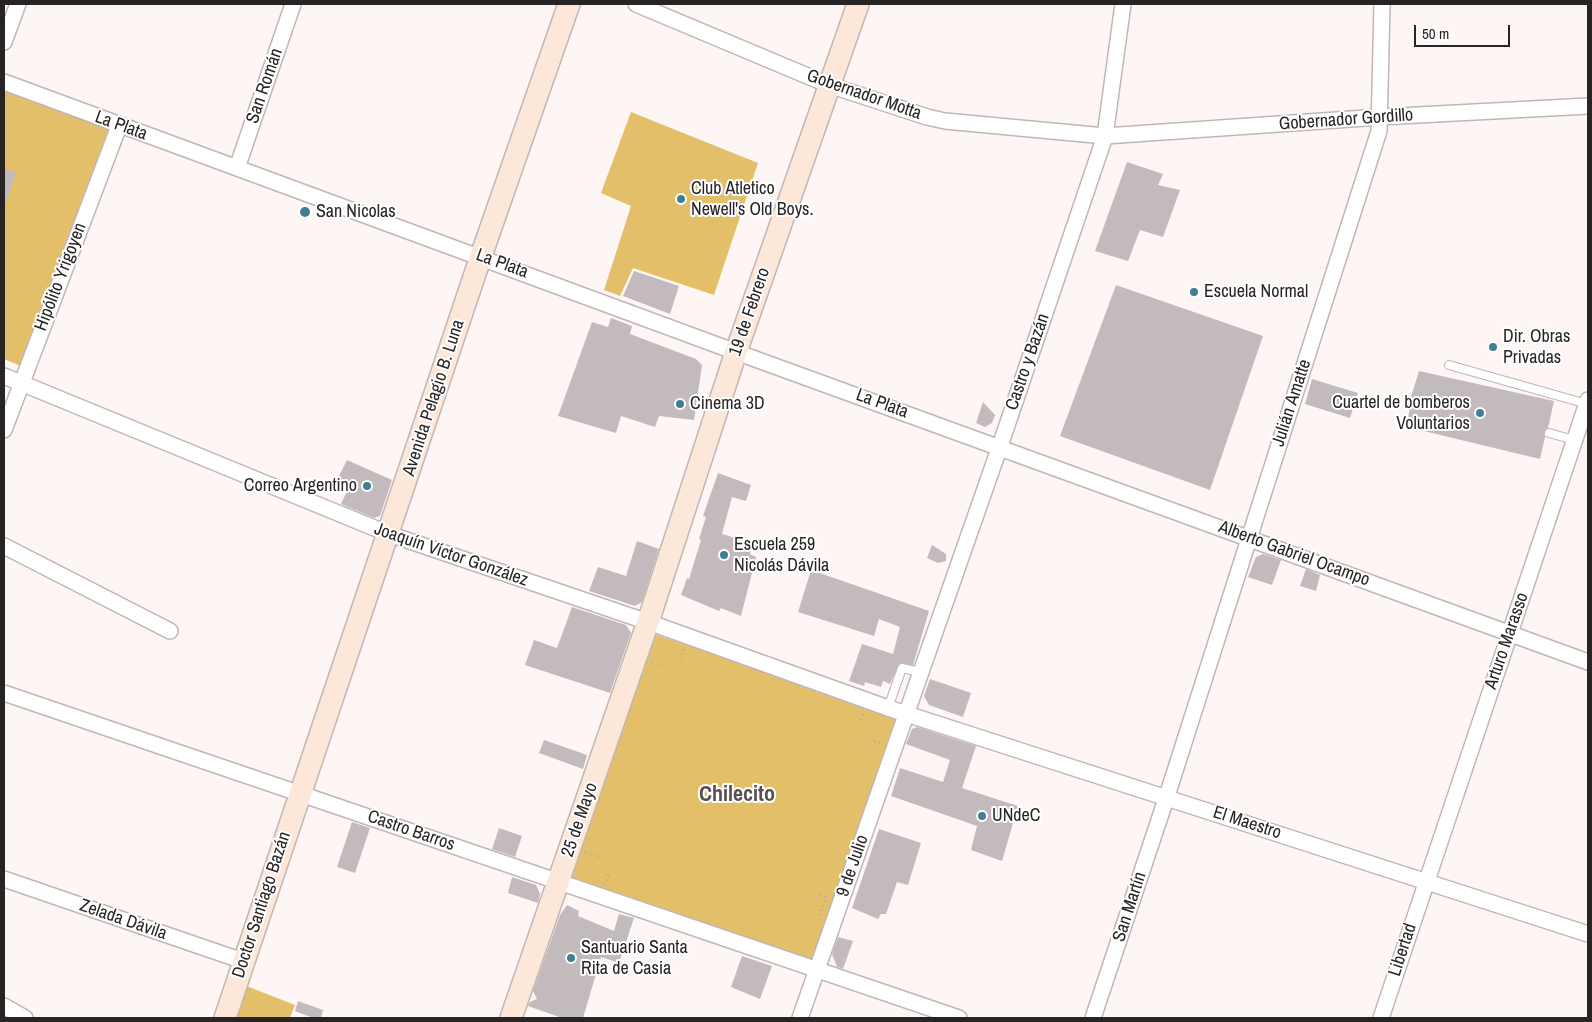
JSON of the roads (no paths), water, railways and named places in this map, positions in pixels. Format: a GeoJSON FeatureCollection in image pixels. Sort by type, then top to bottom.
{"type":"FeatureCollection","features":[{"type":"Feature","properties":{"kind":"main road","name":"Avenida Pelagio B. Luna"},"geometry":{"type":"LineString","coordinates":[[300,792],[389,534],[481,256],[569,4]]}},
{"type":"Feature","properties":{"kind":"main road","name":"19 de Febrero"},"geometry":{"type":"LineString","coordinates":[[648,622],[736,352],[858,4]]}},
{"type":"Feature","properties":{"kind":"main road","name":"25 de Mayo"},"geometry":{"type":"LineString","coordinates":[[511,1018],[648,622]]}},
{"type":"Feature","properties":{"kind":"main road","name":"Doctor Santiago Bazán"},"geometry":{"type":"LineString","coordinates":[[225,1018],[300,792]]}},
{"type":"Feature","properties":{"kind":"street"},"geometry":{"type":"LineString","coordinates":[[4,42],[18,4]]}},
{"type":"Feature","properties":{"kind":"street","name":"San Román"},"geometry":{"type":"LineString","coordinates":[[237,168],[293,4]]}},
{"type":"Feature","properties":{"kind":"street","name":"Gobernador Motta"},"geometry":{"type":"LineString","coordinates":[[636,4],[829,85],[927,117],[945,121],[1105,136]]}},
{"type":"Feature","properties":{"kind":"street","name":"Castro y Bazán"},"geometry":{"type":"LineString","coordinates":[[905,713],[1000,446],[1105,136],[1123,4]]}},
{"type":"Feature","properties":{"kind":"street","name":"Julián Amatte"},"geometry":{"type":"LineString","coordinates":[[1166,796],[1379,131],[1382,4]]}},
{"type":"Feature","properties":{"kind":"street","name":"La Plata"},"geometry":{"type":"LineString","coordinates":[[4,82],[119,126],[481,256],[736,352],[1000,446]]}},
{"type":"Feature","properties":{"kind":"street","name":"Gobernador Gordillo"},"geometry":{"type":"LineString","coordinates":[[1105,136],[1380,117],[1588,106]]}},
{"type":"Feature","properties":{"kind":"street","name":"Hipólito Yrigoyen"},"geometry":{"type":"LineString","coordinates":[[4,430],[20,383],[119,126]]}},
{"type":"Feature","properties":{"kind":"street","name":"Joaquín Víctor González"},"geometry":{"type":"LineString","coordinates":[[4,376],[389,534],[648,622],[905,713]]}},
{"type":"Feature","properties":{"kind":"street","name":"Arturo Marasso"},"geometry":{"type":"LineString","coordinates":[[1426,881],[1588,402]]}},
{"type":"Feature","properties":{"kind":"street","name":"Alberto Gabriel Ocampo"},"geometry":{"type":"LineString","coordinates":[[1000,446],[1588,662]]}},
{"type":"Feature","properties":{"kind":"street"},"geometry":{"type":"LineString","coordinates":[[4,546],[170,631]]}},
{"type":"Feature","properties":{"kind":"street","name":"Castro Barros"},"geometry":{"type":"LineString","coordinates":[[4,693],[300,792],[558,883],[960,1018]]}},
{"type":"Feature","properties":{"kind":"street","name":"El Maestro"},"geometry":{"type":"LineString","coordinates":[[905,713],[1588,934]]}},
{"type":"Feature","properties":{"kind":"street","name":"9 de Julio"},"geometry":{"type":"LineString","coordinates":[[800,1018],[905,713]]}},
{"type":"Feature","properties":{"kind":"street","name":"San Martín"},"geometry":{"type":"LineString","coordinates":[[1093,1018],[1166,796]]}},
{"type":"Feature","properties":{"kind":"street","name":"Zelada Dávila"},"geometry":{"type":"LineString","coordinates":[[4,880],[243,961]]}},
{"type":"Feature","properties":{"kind":"street","name":"Libertad"},"geometry":{"type":"LineString","coordinates":[[1381,1018],[1426,881]]}},
{"type":"Feature","properties":{"kind":"street"},"geometry":{"type":"LineString","coordinates":[[4,1006],[25,1018]]}},
{"type":"Feature","properties":{"kind":"lane"},"geometry":{"type":"LineString","coordinates":[[1449,365],[1588,402]]}},
{"type":"Feature","properties":{"kind":"lane"},"geometry":{"type":"LineString","coordinates":[[1550,433],[1574,440]]}},
{"type":"Feature","properties":{"kind":"lane"},"geometry":{"type":"LineString","coordinates":[[888,708],[902,668],[920,672]]}},
{"type":"Feature","properties":{"kind":"place","name":"Club Atletico Newell's Old Boys."},"geometry":{"type":"Point","coordinates":[681,199]}},
{"type":"Feature","properties":{"kind":"place","name":"San Nicolas"},"geometry":{"type":"Point","coordinates":[305,212]}},
{"type":"Feature","properties":{"kind":"place","name":"Escuela Normal"},"geometry":{"type":"Point","coordinates":[1194,292]}},
{"type":"Feature","properties":{"kind":"place","name":"Dir. Obras Privadas"},"geometry":{"type":"Point","coordinates":[1493,347]}},
{"type":"Feature","properties":{"kind":"place","name":"Cinema 3D"},"geometry":{"type":"Point","coordinates":[680,404]}},
{"type":"Feature","properties":{"kind":"place","name":"Cuartel de bomberos Voluntarios"},"geometry":{"type":"Point","coordinates":[1480,413]}},
{"type":"Feature","properties":{"kind":"place","name":"Correo Argentino"},"geometry":{"type":"Point","coordinates":[367,486]}},
{"type":"Feature","properties":{"kind":"place","name":"Escuela 259 Nicolás Dávila"},"geometry":{"type":"Point","coordinates":[724,555]}},
{"type":"Feature","properties":{"kind":"place","name":"UNdeC"},"geometry":{"type":"Point","coordinates":[982,816]}},
{"type":"Feature","properties":{"kind":"place","name":"Santuario Santa Rita de Casia"},"geometry":{"type":"Point","coordinates":[571,958]}},
{"type":"Feature","properties":{"kind":"district","name":"Chilecito"},"geometry":{"type":"Point","coordinates":[737,795]}}]}
